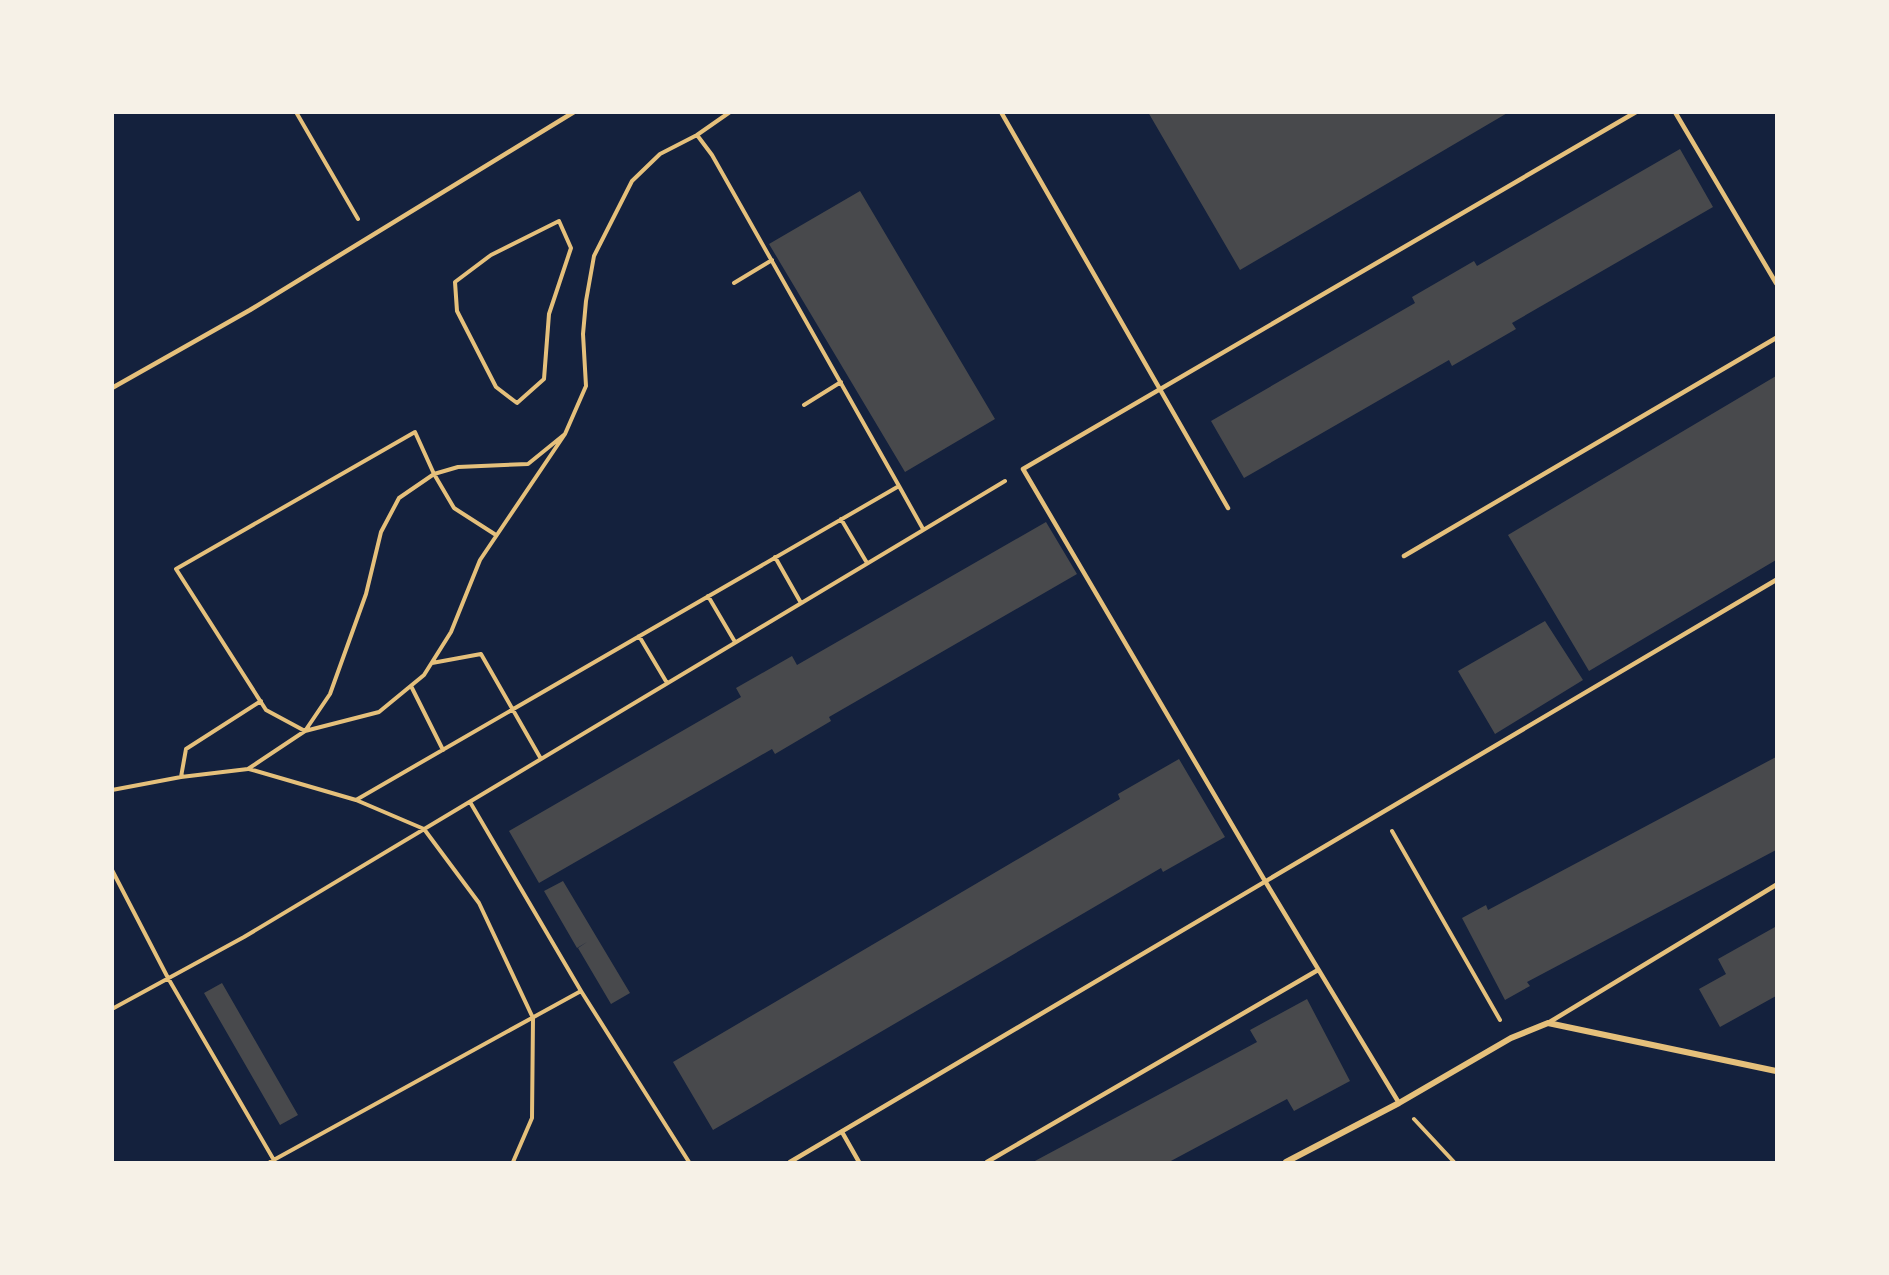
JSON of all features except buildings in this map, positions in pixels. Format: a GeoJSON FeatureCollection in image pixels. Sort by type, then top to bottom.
{"type":"FeatureCollection","features":[{"type":"Feature","properties":{"kind":"street"},"geometry":{"type":"LineString","coordinates":[[1286,1162],[1400,1103],[1511,1038],[1548,1023],[1776,1071]]}},
{"type":"Feature","properties":{"kind":"lane"},"geometry":{"type":"LineString","coordinates":[[112,388],[250,310],[574,112]]}},
{"type":"Feature","properties":{"kind":"lane"},"geometry":{"type":"LineString","coordinates":[[1001,112],[1228,508]]}},
{"type":"Feature","properties":{"kind":"lane"},"geometry":{"type":"LineString","coordinates":[[1400,1103],[1265,881],[1023,469],[1636,112]]}},
{"type":"Feature","properties":{"kind":"lane"},"geometry":{"type":"LineString","coordinates":[[1675,112],[1776,283]]}},
{"type":"Feature","properties":{"kind":"lane"},"geometry":{"type":"LineString","coordinates":[[1404,556],[1776,338]]}},
{"type":"Feature","properties":{"kind":"lane"},"geometry":{"type":"LineString","coordinates":[[790,1162],[1776,580]]}},
{"type":"Feature","properties":{"kind":"lane"},"geometry":{"type":"LineString","coordinates":[[1548,1023],[1776,885]]}},
{"type":"Feature","properties":{"kind":"lane"},"geometry":{"type":"LineString","coordinates":[[987,1162],[1318,970]]}},
{"type":"Feature","properties":{"kind":"lane"},"geometry":{"type":"LineString","coordinates":[[842,1131],[860,1162]]}},
{"type":"Feature","properties":{"kind":"path"},"geometry":{"type":"LineString","coordinates":[[296,112],[369,238]]}},
{"type":"Feature","properties":{"kind":"path"},"geometry":{"type":"LineString","coordinates":[[248,769],[305,731],[379,712],[424,675],[452,632],[480,560],[565,434],[586,386],[583,334],[594,256],[632,181],[660,154],[697,135],[730,112]]}},
{"type":"Feature","properties":{"kind":"path"},"geometry":{"type":"LineString","coordinates":[[697,135],[712,155],[923,529]]}},
{"type":"Feature","properties":{"kind":"path"},"geometry":{"type":"LineString","coordinates":[[559,220],[571,248],[549,314],[544,379],[517,403],[496,387],[457,311],[455,282],[491,255],[559,220]]}},
{"type":"Feature","properties":{"kind":"path"},"geometry":{"type":"LineString","coordinates":[[734,283],[772,260]]}},
{"type":"Feature","properties":{"kind":"path"},"geometry":{"type":"LineString","coordinates":[[804,405],[841,382]]}},
{"type":"Feature","properties":{"kind":"path"},"geometry":{"type":"LineString","coordinates":[[305,731],[266,710],[176,569],[415,432],[434,474],[454,508],[496,535]]}},
{"type":"Feature","properties":{"kind":"path"},"geometry":{"type":"LineString","coordinates":[[305,731],[330,694],[366,594],[381,532],[399,498],[434,474],[458,467],[528,464],[565,434]]}},
{"type":"Feature","properties":{"kind":"path"},"geometry":{"type":"LineString","coordinates":[[112,1010],[244,937],[1023,469]]}},
{"type":"Feature","properties":{"kind":"path"},"geometry":{"type":"LineString","coordinates":[[356,800],[899,486]]}},
{"type":"Feature","properties":{"kind":"path"},"geometry":{"type":"LineString","coordinates":[[841,519],[867,563]]}},
{"type":"Feature","properties":{"kind":"path"},"geometry":{"type":"LineString","coordinates":[[775,557],[801,603]]}},
{"type":"Feature","properties":{"kind":"path"},"geometry":{"type":"LineString","coordinates":[[708,596],[735,642]]}},
{"type":"Feature","properties":{"kind":"path"},"geometry":{"type":"LineString","coordinates":[[639,636],[667,683]]}},
{"type":"Feature","properties":{"kind":"path"},"geometry":{"type":"LineString","coordinates":[[431,663],[481,654],[542,759]]}},
{"type":"Feature","properties":{"kind":"path"},"geometry":{"type":"LineString","coordinates":[[410,686],[443,750]]}},
{"type":"Feature","properties":{"kind":"path"},"geometry":{"type":"LineString","coordinates":[[182,777],[186,749],[261,701]]}},
{"type":"Feature","properties":{"kind":"path"},"geometry":{"type":"LineString","coordinates":[[112,790],[182,777],[248,769],[356,800],[424,829],[479,903],[533,1018],[532,1118],[513,1162]]}},
{"type":"Feature","properties":{"kind":"path"},"geometry":{"type":"LineString","coordinates":[[470,802],[581,991],[689,1162]]}},
{"type":"Feature","properties":{"kind":"path"},"geometry":{"type":"LineString","coordinates":[[1382,814],[1511,1038]]}},
{"type":"Feature","properties":{"kind":"path"},"geometry":{"type":"LineString","coordinates":[[112,870],[168,978],[273,1162],[581,991]]}},
{"type":"Feature","properties":{"kind":"path"},"geometry":{"type":"LineString","coordinates":[[1400,1103],[1454,1162]]}}]}
